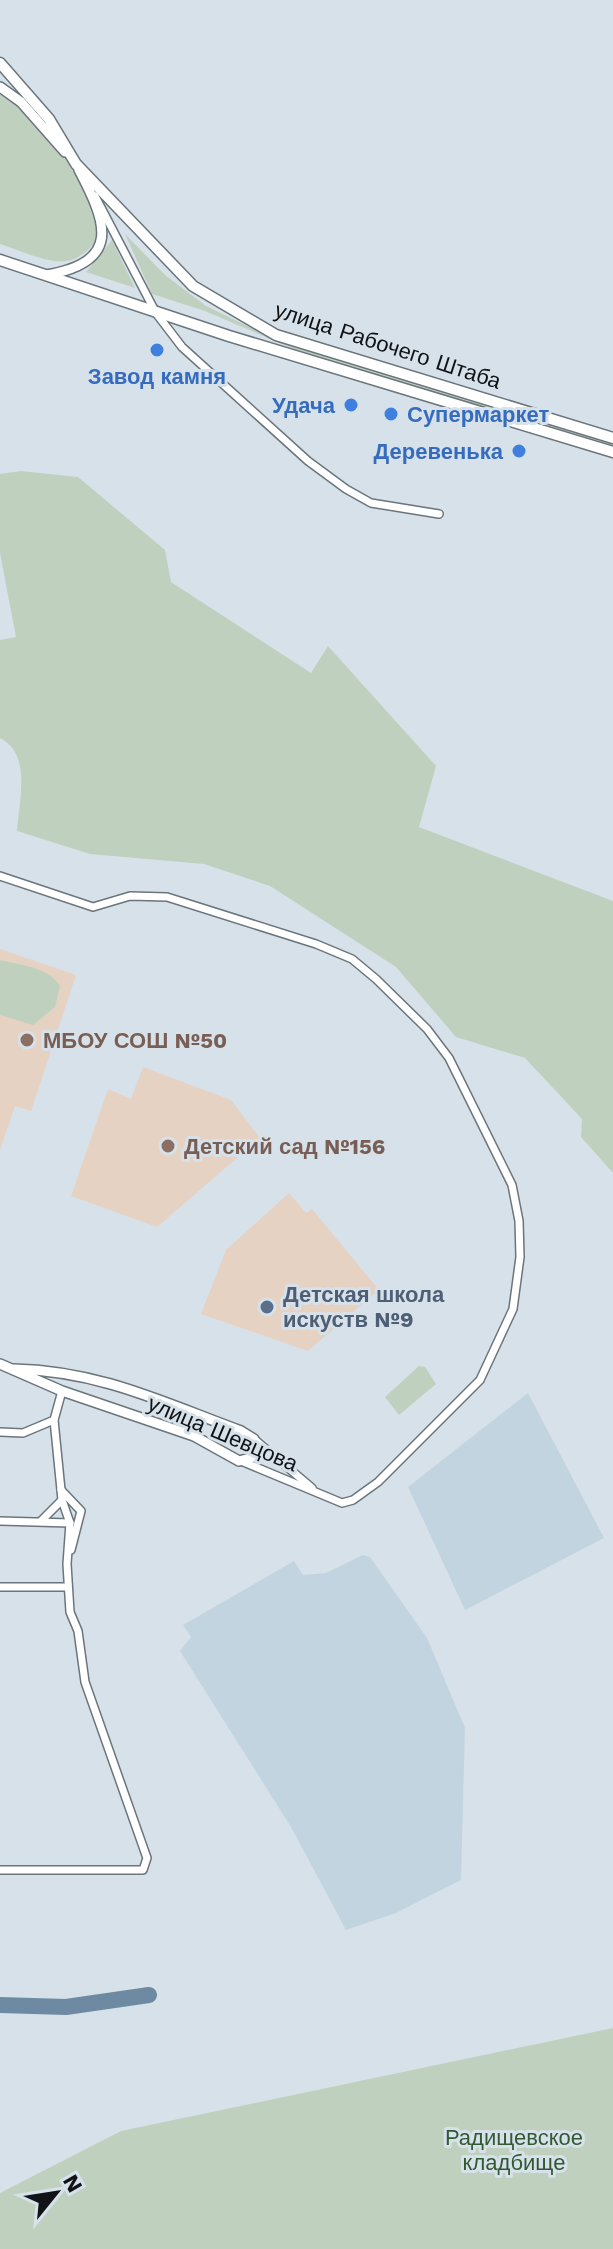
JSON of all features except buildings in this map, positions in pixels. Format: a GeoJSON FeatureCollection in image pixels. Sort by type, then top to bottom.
{"type":"FeatureCollection","features":[{"type":"Feature","properties":{"kind":"main road"},"geometry":{"type":"LineString","coordinates":[[0,63],[49,119],[103,219],[104,232],[91,257],[81,265],[43,275]]}},
{"type":"Feature","properties":{"kind":"main road","name":"улица Рабочего Штаба"},"geometry":{"type":"LineString","coordinates":[[0,87],[21,102],[193,286],[276,335],[613,438]]}},
{"type":"Feature","properties":{"kind":"main road","name":"улица Рабочего Штаба"},"geometry":{"type":"LineString","coordinates":[[0,260],[156,313],[613,452]]}},
{"type":"Feature","properties":{"kind":"main road","name":"улица Шевцова"},"geometry":{"type":"LineString","coordinates":[[0,1364],[62,1391],[194,1436],[239,1461]]}},
{"type":"Feature","properties":{"kind":"main road"},"geometry":{"type":"LineString","coordinates":[[14,1369],[83,1375],[254,1439],[257,1456],[239,1461]]}},
{"type":"Feature","properties":{"kind":"street"},"geometry":{"type":"LineString","coordinates":[[76,164],[116,229],[156,313],[182,347],[308,461],[346,489],[371,503],[439,514]]}},
{"type":"Feature","properties":{"kind":"street","name":"улица Шевцова"},"geometry":{"type":"LineString","coordinates":[[0,876],[93,907],[130,896],[167,897],[316,944],[352,959],[383,985],[449,1058],[512,1185],[519,1221],[520,1257],[513,1309],[480,1380],[378,1482],[353,1500],[342,1503],[239,1461]]}},
{"type":"Feature","properties":{"kind":"street"},"geometry":{"type":"LineString","coordinates":[[0,1870],[143,1870],[147,1858],[85,1682],[67,1587],[70,1523],[62,1500],[54,1420],[62,1391]]}},
{"type":"Feature","properties":{"kind":"street"},"geometry":{"type":"LineString","coordinates":[[0,1432],[23,1433],[54,1420]]}},
{"type":"Feature","properties":{"kind":"street"},"geometry":{"type":"LineString","coordinates":[[254,1439],[316,1493]]}},
{"type":"Feature","properties":{"kind":"street"},"geometry":{"type":"LineString","coordinates":[[61,1490],[81,1511],[67,1564]]}},
{"type":"Feature","properties":{"kind":"street"},"geometry":{"type":"LineString","coordinates":[[40,1522],[62,1500]]}},
{"type":"Feature","properties":{"kind":"street"},"geometry":{"type":"LineString","coordinates":[[0,1521],[70,1523]]}},
{"type":"Feature","properties":{"kind":"street"},"geometry":{"type":"LineString","coordinates":[[0,1587],[67,1587]]}},
{"type":"Feature","properties":{"kind":"shaded area","name":"МБОУ СОШ №50"},"geometry":{"type":"Polygon","coordinates":[[[0,949],[76,975],[31,1111],[15,1106],[0,1150],[0,949]]]}},
{"type":"Feature","properties":{"kind":"shaded area","name":"Детский сад №156"},"geometry":{"type":"Polygon","coordinates":[[[143,1067],[231,1100],[260,1138],[157,1227],[71,1196],[108,1089],[131,1099],[143,1067]]]}},
{"type":"Feature","properties":{"kind":"shaded area"},"geometry":{"type":"Polygon","coordinates":[[[289,1193],[306,1213],[312,1209],[379,1290],[308,1351],[201,1314],[226,1250],[289,1193]]]}},
{"type":"Feature","properties":{"kind":"shaded area"},"geometry":{"type":"Polygon","coordinates":[[[528,1393],[604,1538],[465,1610],[408,1487],[528,1393]]]}},
{"type":"Feature","properties":{"kind":"shaded area"},"geometry":{"type":"Polygon","coordinates":[[[363,1555],[370,1557],[427,1638],[465,1728],[461,1880],[396,1913],[346,1930],[291,1827],[180,1651],[191,1637],[183,1625],[294,1561],[303,1575],[326,1573],[363,1555]]]}},
{"type":"Feature","properties":{"kind":"green space"},"geometry":{"type":"Polygon","coordinates":[[[0,90],[41,128],[94,199],[100,213],[101,228],[90,248],[78,257],[54,261],[0,244],[0,90]]]}},
{"type":"Feature","properties":{"kind":"green space"},"geometry":{"type":"Polygon","coordinates":[[[125,234],[165,275],[206,306],[274,339],[613,443],[613,447],[308,355],[205,311],[152,294],[125,234]]]}},
{"type":"Feature","properties":{"kind":"green space"},"geometry":{"type":"Polygon","coordinates":[[[112,240],[135,288],[86,272],[112,240]]]}},
{"type":"Feature","properties":{"kind":"green space"},"geometry":{"type":"Polygon","coordinates":[[[21,471],[78,477],[165,550],[171,582],[311,673],[328,646],[436,766],[419,827],[613,901],[613,1173],[581,1137],[582,1119],[525,1058],[456,1037],[396,967],[270,886],[204,864],[90,854],[17,831],[20,766],[10,745],[0,738],[0,640],[16,637],[0,553],[0,474],[21,471]]]}},
{"type":"Feature","properties":{"kind":"green space"},"geometry":{"type":"Polygon","coordinates":[[[0,960],[41,971],[60,986],[55,1007],[33,1025],[0,1015],[0,960]]]}},
{"type":"Feature","properties":{"kind":"green space"},"geometry":{"type":"Polygon","coordinates":[[[419,1366],[425,1367],[436,1384],[399,1415],[385,1397],[419,1366]]]}},
{"type":"Feature","properties":{"kind":"green space","name":"Радищевское кладбище"},"geometry":{"type":"Polygon","coordinates":[[[613,2028],[613,2249],[0,2249],[0,2193],[121,2131],[613,2028]]]}},
{"type":"Feature","properties":{"kind":"waterway"},"geometry":{"type":"LineString","coordinates":[[0,2005],[66,2007],[149,1995]]}},
{"type":"Feature","properties":{"kind":"place","name":"Завод камня"},"geometry":{"type":"Point","coordinates":[157,350]}},
{"type":"Feature","properties":{"kind":"place","name":"Удача"},"geometry":{"type":"Point","coordinates":[351,405]}},
{"type":"Feature","properties":{"kind":"place","name":"Супермаркет"},"geometry":{"type":"Point","coordinates":[391,414]}},
{"type":"Feature","properties":{"kind":"place","name":"Деревенька"},"geometry":{"type":"Point","coordinates":[519,451]}},
{"type":"Feature","properties":{"kind":"place","name":"МБОУ СОШ №50"},"geometry":{"type":"Point","coordinates":[27,1040]}},
{"type":"Feature","properties":{"kind":"place","name":"Детский сад №156"},"geometry":{"type":"Point","coordinates":[168,1146]}},
{"type":"Feature","properties":{"kind":"place","name":"Детская школа искуств №9"},"geometry":{"type":"Point","coordinates":[267,1307]}}]}
